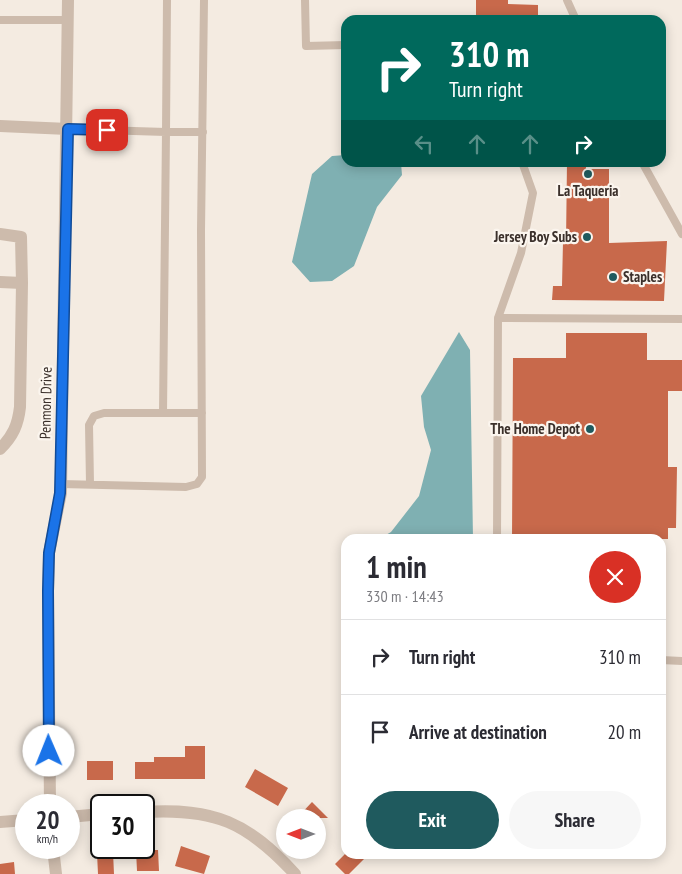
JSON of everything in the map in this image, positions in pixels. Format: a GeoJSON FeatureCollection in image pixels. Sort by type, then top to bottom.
{"type":"FeatureCollection","features":[{"type":"Feature","properties":{"kind":"street","name":"Penmon Drive"},"geometry":{"type":"LineString","coordinates":[[50,794],[48,582],[49,553],[58,510],[60,484],[68,129],[68,0]]}},
{"type":"Feature","properties":{"kind":"street"},"geometry":{"type":"LineString","coordinates":[[0,126],[68,129]]}},
{"type":"Feature","properties":{"kind":"street"},"geometry":{"type":"LineString","coordinates":[[0,234],[21,237],[22,283],[20,407],[18,424],[10,439],[0,449]]}},
{"type":"Feature","properties":{"kind":"street"},"geometry":{"type":"LineString","coordinates":[[0,282],[22,283]]}},
{"type":"Feature","properties":{"kind":"street"},"geometry":{"type":"LineString","coordinates":[[155,812],[194,812],[235,824],[261,840],[295,874]]}},
{"type":"Feature","properties":{"kind":"street"},"geometry":{"type":"LineString","coordinates":[[0,822],[15,821]]}},
{"type":"Feature","properties":{"kind":"street"},"geometry":{"type":"LineString","coordinates":[[54,859],[56,874]]}},
{"type":"Feature","properties":{"kind":"lane"},"geometry":{"type":"LineString","coordinates":[[163,413],[167,0]]}},
{"type":"Feature","properties":{"kind":"lane"},"geometry":{"type":"LineString","coordinates":[[60,484],[186,487],[197,484],[202,478],[204,0]]}},
{"type":"Feature","properties":{"kind":"lane"},"geometry":{"type":"LineString","coordinates":[[305,0],[306,46],[341,45]]}},
{"type":"Feature","properties":{"kind":"lane"},"geometry":{"type":"LineString","coordinates":[[568,0],[574,15]]}},
{"type":"Feature","properties":{"kind":"lane"},"geometry":{"type":"LineString","coordinates":[[0,20],[68,20]]}},
{"type":"Feature","properties":{"kind":"lane"},"geometry":{"type":"LineString","coordinates":[[68,129],[203,132]]}},
{"type":"Feature","properties":{"kind":"lane"},"geometry":{"type":"LineString","coordinates":[[497,534],[498,318],[521,252],[533,193],[524,167]]}},
{"type":"Feature","properties":{"kind":"lane"},"geometry":{"type":"LineString","coordinates":[[645,167],[682,234]]}},
{"type":"Feature","properties":{"kind":"lane"},"geometry":{"type":"LineString","coordinates":[[498,318],[682,320]]}},
{"type":"Feature","properties":{"kind":"lane"},"geometry":{"type":"LineString","coordinates":[[90,484],[89,425],[94,416],[104,413],[202,413]]}},
{"type":"Feature","properties":{"kind":"lane"},"geometry":{"type":"LineString","coordinates":[[666,660],[682,661]]}},
{"type":"Feature","properties":{"kind":"water"},"geometry":{"type":"Polygon","coordinates":[[[341,155],[341,167],[401,167],[402,175],[377,207],[354,266],[332,281],[310,282],[292,262],[312,174],[332,156],[341,155]]]}},
{"type":"Feature","properties":{"kind":"water"},"geometry":{"type":"Polygon","coordinates":[[[459,332],[470,350],[473,534],[388,534],[419,496],[431,450],[424,427],[421,396],[459,332]]]}},
{"type":"Feature","properties":{"kind":"building"},"geometry":{"type":"Polygon","coordinates":[[[476,0],[508,0],[508,4],[538,5],[538,15],[476,15],[476,0]]]}},
{"type":"Feature","properties":{"kind":"building","name":"Staples"},"geometry":{"type":"Polygon","coordinates":[[[567,167],[609,169],[609,243],[667,241],[664,301],[552,300],[553,286],[562,286],[563,242],[566,242],[567,167]]]}},
{"type":"Feature","properties":{"kind":"building","name":"The Home Depot"},"geometry":{"type":"Polygon","coordinates":[[[566,333],[647,333],[647,360],[682,360],[682,391],[668,391],[668,467],[677,467],[676,528],[668,528],[668,539],[666,539],[666,534],[512,534],[513,358],[566,358],[566,333]]]}},
{"type":"Feature","properties":{"kind":"building"},"geometry":{"type":"Polygon","coordinates":[[[185,746],[205,746],[205,779],[135,779],[135,762],[154,762],[154,757],[185,757],[185,746]]]}},
{"type":"Feature","properties":{"kind":"building"},"geometry":{"type":"Polygon","coordinates":[[[87,761],[113,761],[113,780],[87,780],[87,761]]]}},
{"type":"Feature","properties":{"kind":"building"},"geometry":{"type":"Polygon","coordinates":[[[255,769],[288,788],[278,806],[245,787],[255,769]]]}},
{"type":"Feature","properties":{"kind":"building"},"geometry":{"type":"Polygon","coordinates":[[[312,802],[319,809],[305,809],[312,802]]]}},
{"type":"Feature","properties":{"kind":"building"},"geometry":{"type":"Polygon","coordinates":[[[181,846],[210,856],[204,874],[175,866],[181,846]]]}},
{"type":"Feature","properties":{"kind":"building"},"geometry":{"type":"Polygon","coordinates":[[[155,850],[158,850],[159,871],[137,871],[136,859],[155,859],[155,850]]]}},
{"type":"Feature","properties":{"kind":"building"},"geometry":{"type":"Polygon","coordinates":[[[341,858],[364,859],[349,874],[345,874],[335,864],[341,858]]]}},
{"type":"Feature","properties":{"kind":"building"},"geometry":{"type":"Polygon","coordinates":[[[97,859],[113,859],[114,874],[98,874],[97,859]]]}},
{"type":"Feature","properties":{"kind":"building"},"geometry":{"type":"Polygon","coordinates":[[[14,862],[15,874],[0,874],[0,864],[14,862]]]}},
{"type":"Feature","properties":{"kind":"place","name":"La Taqueria"},"geometry":{"type":"Point","coordinates":[588,174]}},
{"type":"Feature","properties":{"kind":"place","name":"Jersey Boy Subs"},"geometry":{"type":"Point","coordinates":[587,237]}},
{"type":"Feature","properties":{"kind":"place","name":"Staples"},"geometry":{"type":"Point","coordinates":[613,277]}},
{"type":"Feature","properties":{"kind":"place","name":"The Home Depot"},"geometry":{"type":"Point","coordinates":[590,429]}},
{"type":"Feature","properties":{"kind":"route"},"geometry":{"type":"LineString","coordinates":[[49,751],[49,553],[60,493],[68,129],[107,130]]}}]}
